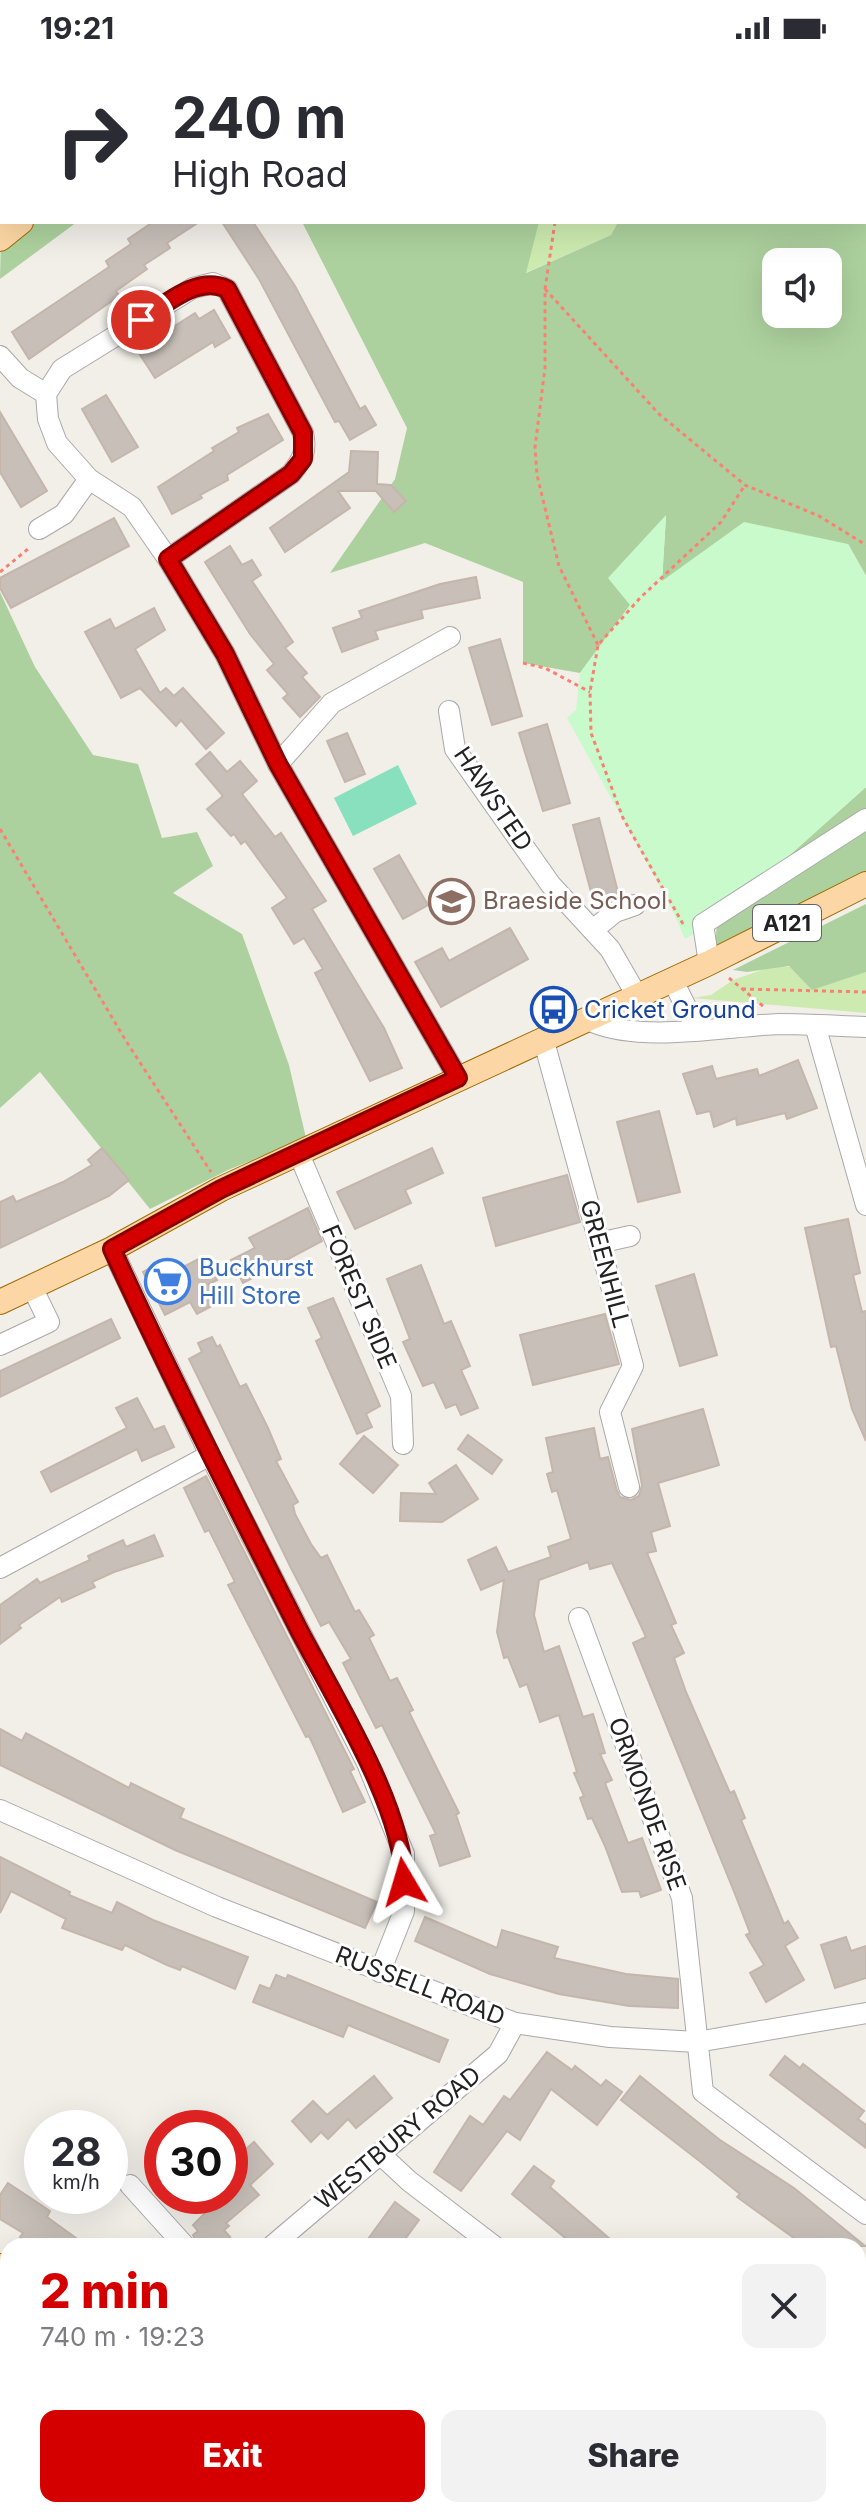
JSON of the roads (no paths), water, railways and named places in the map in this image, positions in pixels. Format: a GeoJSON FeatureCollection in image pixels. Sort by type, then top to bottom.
{"type":"FeatureCollection","features":[{"type":"Feature","properties":{"kind":"main road"},"geometry":{"type":"LineString","coordinates":[[0,239],[19,224]]}},
{"type":"Feature","properties":{"kind":"main road","name":"A121"},"geometry":{"type":"LineString","coordinates":[[0,1302],[112,1249],[221,1189],[636,994],[672,979],[717,969],[866,884]]}},
{"type":"Feature","properties":{"kind":"street"},"geometry":{"type":"LineString","coordinates":[[168,559],[291,474],[303,459],[303,433],[227,289],[213,283],[193,288],[62,369],[46,394],[48,419],[57,443],[89,479],[132,507],[168,559],[225,654],[278,764],[458,1078]]}},
{"type":"Feature","properties":{"kind":"street"},"geometry":{"type":"LineString","coordinates":[[0,356],[20,378],[46,394]]}},
{"type":"Feature","properties":{"kind":"street"},"geometry":{"type":"LineString","coordinates":[[39,529],[64,514],[89,479]]}},
{"type":"Feature","properties":{"kind":"street"},"geometry":{"type":"LineString","coordinates":[[278,764],[332,703],[450,637]]}},
{"type":"Feature","properties":{"kind":"street","name":"HAWSTED"},"geometry":{"type":"LineString","coordinates":[[449,711],[455,749],[551,885],[610,949],[636,994]]}},
{"type":"Feature","properties":{"kind":"street"},"geometry":{"type":"LineString","coordinates":[[717,969],[703,924],[866,819]]}},
{"type":"Feature","properties":{"kind":"street"},"geometry":{"type":"LineString","coordinates":[[593,930],[615,912],[635,905]]}},
{"type":"Feature","properties":{"kind":"street"},"geometry":{"type":"LineString","coordinates":[[672,979],[697,1029]]}},
{"type":"Feature","properties":{"kind":"street"},"geometry":{"type":"LineString","coordinates":[[592,1016],[593,1022],[606,1027],[866,1027]]}},
{"type":"Feature","properties":{"kind":"street"},"geometry":{"type":"LineString","coordinates":[[815,1025],[866,1205]]}},
{"type":"Feature","properties":{"kind":"street","name":"GREENHILL"},"geometry":{"type":"LineString","coordinates":[[543,1038],[633,1366],[610,1412],[629,1487]]}},
{"type":"Feature","properties":{"kind":"street","name":"FOREST SIDE"},"geometry":{"type":"LineString","coordinates":[[299,1154],[401,1396],[403,1444]]}},
{"type":"Feature","properties":{"kind":"street"},"geometry":{"type":"LineString","coordinates":[[599,1243],[630,1236]]}},
{"type":"Feature","properties":{"kind":"street"},"geometry":{"type":"LineString","coordinates":[[112,1249],[210,1455],[367,1763],[404,1854],[404,1911],[380,1972]]}},
{"type":"Feature","properties":{"kind":"street"},"geometry":{"type":"LineString","coordinates":[[0,1345],[49,1322],[32,1287]]}},
{"type":"Feature","properties":{"kind":"street"},"geometry":{"type":"LineString","coordinates":[[0,1568],[210,1455]]}},
{"type":"Feature","properties":{"kind":"street","name":"ORMONDE RISE"},"geometry":{"type":"LineString","coordinates":[[579,1618],[682,1898],[703,2092],[866,2214]]}},
{"type":"Feature","properties":{"kind":"street","name":"RUSSELL ROAD"},"geometry":{"type":"LineString","coordinates":[[0,1810],[217,1907],[515,2023],[610,2037],[697,2042],[866,2013]]}},
{"type":"Feature","properties":{"kind":"street","name":"WESTBURY ROAD"},"geometry":{"type":"LineString","coordinates":[[281,2238],[498,2054],[515,2023]]}},
{"type":"Feature","properties":{"kind":"street"},"geometry":{"type":"LineString","coordinates":[[379,2153],[484,2238]]}},
{"type":"Feature","properties":{"kind":"street"},"geometry":{"type":"LineString","coordinates":[[130,2185],[178,2238]]}},
{"type":"Feature","properties":{"kind":"place","name":"Braeside School"},"geometry":{"type":"Point","coordinates":[452,901]}},
{"type":"Feature","properties":{"kind":"place","name":"Cricket Ground"},"geometry":{"type":"Point","coordinates":[553,1010]}},
{"type":"Feature","properties":{"kind":"place","name":"Buckhurst Hill Store"},"geometry":{"type":"Point","coordinates":[168,1282]}}]}
